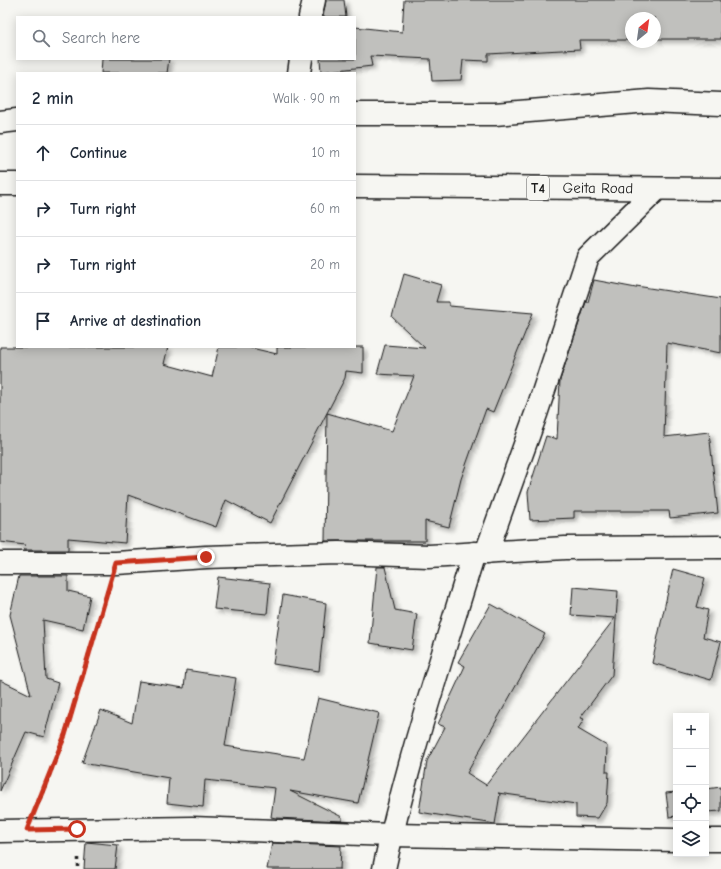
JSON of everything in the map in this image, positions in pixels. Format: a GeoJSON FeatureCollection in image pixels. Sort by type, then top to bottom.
{"type":"FeatureCollection","features":[{"type":"Feature","properties":{"kind":"main road"},"geometry":{"type":"LineString","coordinates":[[310,16],[314,0]]}},
{"type":"Feature","properties":{"kind":"main road"},"geometry":{"type":"LineString","coordinates":[[299,72],[301,60]]}},
{"type":"Feature","properties":{"kind":"main road"},"geometry":{"type":"LineString","coordinates":[[356,114],[494,114],[649,101],[721,104]]}},
{"type":"Feature","properties":{"kind":"main road"},"geometry":{"type":"LineString","coordinates":[[0,122],[16,120]]}},
{"type":"Feature","properties":{"kind":"main road"},"geometry":{"type":"LineString","coordinates":[[0,184],[16,184]]}},
{"type":"Feature","properties":{"kind":"main road","name":"Geita Road"},"geometry":{"type":"LineString","coordinates":[[356,186],[721,189]]}},
{"type":"Feature","properties":{"kind":"main road"},"geometry":{"type":"LineString","coordinates":[[384,869],[391,835],[421,727],[480,553],[536,414],[588,257],[657,189]]}},
{"type":"Feature","properties":{"kind":"main road"},"geometry":{"type":"LineString","coordinates":[[0,563],[116,563],[206,557],[332,553],[429,556],[565,548],[721,547]]}},
{"type":"Feature","properties":{"kind":"main road"},"geometry":{"type":"LineString","coordinates":[[0,831],[192,828],[391,835],[673,840]]}},
{"type":"Feature","properties":{"kind":"main road"},"geometry":{"type":"LineString","coordinates":[[709,840],[721,840]]}},
{"type":"Feature","properties":{"kind":"path"},"geometry":{"type":"LineString","coordinates":[[27,830],[65,735],[116,563]]}},
{"type":"Feature","properties":{"kind":"building"},"geometry":{"type":"Polygon","coordinates":[[[326,0],[344,0],[346,16],[323,16],[326,0]]]}},
{"type":"Feature","properties":{"kind":"building"},"geometry":{"type":"Polygon","coordinates":[[[404,0],[721,0],[721,39],[661,39],[661,12],[625,12],[625,40],[579,40],[580,49],[488,54],[488,61],[463,60],[461,80],[432,81],[430,59],[370,56],[372,66],[321,72],[320,60],[356,60],[356,27],[402,32],[404,0]]]}},
{"type":"Feature","properties":{"kind":"building"},"geometry":{"type":"Polygon","coordinates":[[[102,60],[169,60],[167,72],[101,72],[102,60]]]}},
{"type":"Feature","properties":{"kind":"building"},"geometry":{"type":"Polygon","coordinates":[[[404,274],[441,285],[436,302],[449,302],[449,306],[533,313],[493,412],[486,409],[461,479],[449,527],[425,521],[425,541],[325,541],[327,413],[392,431],[414,376],[377,374],[385,345],[425,348],[392,317],[404,274]]]}},
{"type":"Feature","properties":{"kind":"building"},"geometry":{"type":"Polygon","coordinates":[[[594,280],[636,288],[636,286],[721,299],[721,353],[667,343],[664,437],[709,432],[718,513],[670,518],[669,511],[574,511],[574,518],[530,520],[528,492],[546,436],[557,439],[560,380],[586,302],[588,302],[594,280]]]}},
{"type":"Feature","properties":{"kind":"building"},"geometry":{"type":"Polygon","coordinates":[[[0,347],[168,348],[164,364],[212,377],[219,348],[251,348],[277,354],[277,348],[363,347],[363,373],[346,371],[345,378],[270,523],[226,500],[216,527],[128,495],[125,543],[68,538],[68,550],[24,550],[25,545],[0,542],[0,347]]]}},
{"type":"Feature","properties":{"kind":"building"},"geometry":{"type":"Polygon","coordinates":[[[377,567],[385,567],[395,610],[417,614],[412,650],[370,643],[377,567]]]}},
{"type":"Feature","properties":{"kind":"building"},"geometry":{"type":"Polygon","coordinates":[[[673,569],[705,578],[697,607],[708,610],[703,637],[721,642],[711,680],[652,663],[673,569]]]}},
{"type":"Feature","properties":{"kind":"building"},"geometry":{"type":"Polygon","coordinates":[[[19,576],[68,576],[68,591],[90,596],[83,629],[43,620],[46,679],[58,683],[44,737],[26,732],[0,791],[0,680],[31,695],[10,615],[19,576]]]}},
{"type":"Feature","properties":{"kind":"building"},"geometry":{"type":"Polygon","coordinates":[[[218,577],[270,583],[267,614],[214,609],[218,577]]]}},
{"type":"Feature","properties":{"kind":"building"},"geometry":{"type":"Polygon","coordinates":[[[573,587],[618,591],[612,675],[580,718],[584,719],[578,729],[607,746],[606,772],[609,772],[607,803],[598,818],[576,817],[576,804],[498,793],[500,794],[495,824],[419,812],[427,761],[445,727],[438,724],[465,666],[458,662],[491,604],[545,634],[467,773],[486,785],[615,618],[571,615],[573,587]]]}},
{"type":"Feature","properties":{"kind":"building"},"geometry":{"type":"Polygon","coordinates":[[[283,595],[326,603],[319,671],[273,664],[283,595]]]}},
{"type":"Feature","properties":{"kind":"building"},"geometry":{"type":"Polygon","coordinates":[[[186,670],[236,678],[225,746],[304,758],[318,698],[379,713],[358,803],[290,791],[342,817],[342,821],[276,818],[271,817],[275,788],[205,780],[203,807],[167,803],[169,778],[82,763],[101,710],[132,723],[139,681],[184,688],[186,670]]]}},
{"type":"Feature","properties":{"kind":"building"},"geometry":{"type":"Polygon","coordinates":[[[721,787],[721,811],[709,812],[709,789],[721,787]]]}},
{"type":"Feature","properties":{"kind":"building"},"geometry":{"type":"Polygon","coordinates":[[[673,792],[673,816],[669,817],[666,793],[673,792]]]}},
{"type":"Feature","properties":{"kind":"building"},"geometry":{"type":"Polygon","coordinates":[[[86,842],[118,845],[115,869],[84,869],[86,842]]]}},
{"type":"Feature","properties":{"kind":"building"},"geometry":{"type":"Polygon","coordinates":[[[272,843],[341,846],[340,869],[267,869],[272,843]]]}},
{"type":"Feature","properties":{"kind":"route"},"geometry":{"type":"LineString","coordinates":[[77,829],[27,830],[65,735],[116,563],[206,557]]}}]}
